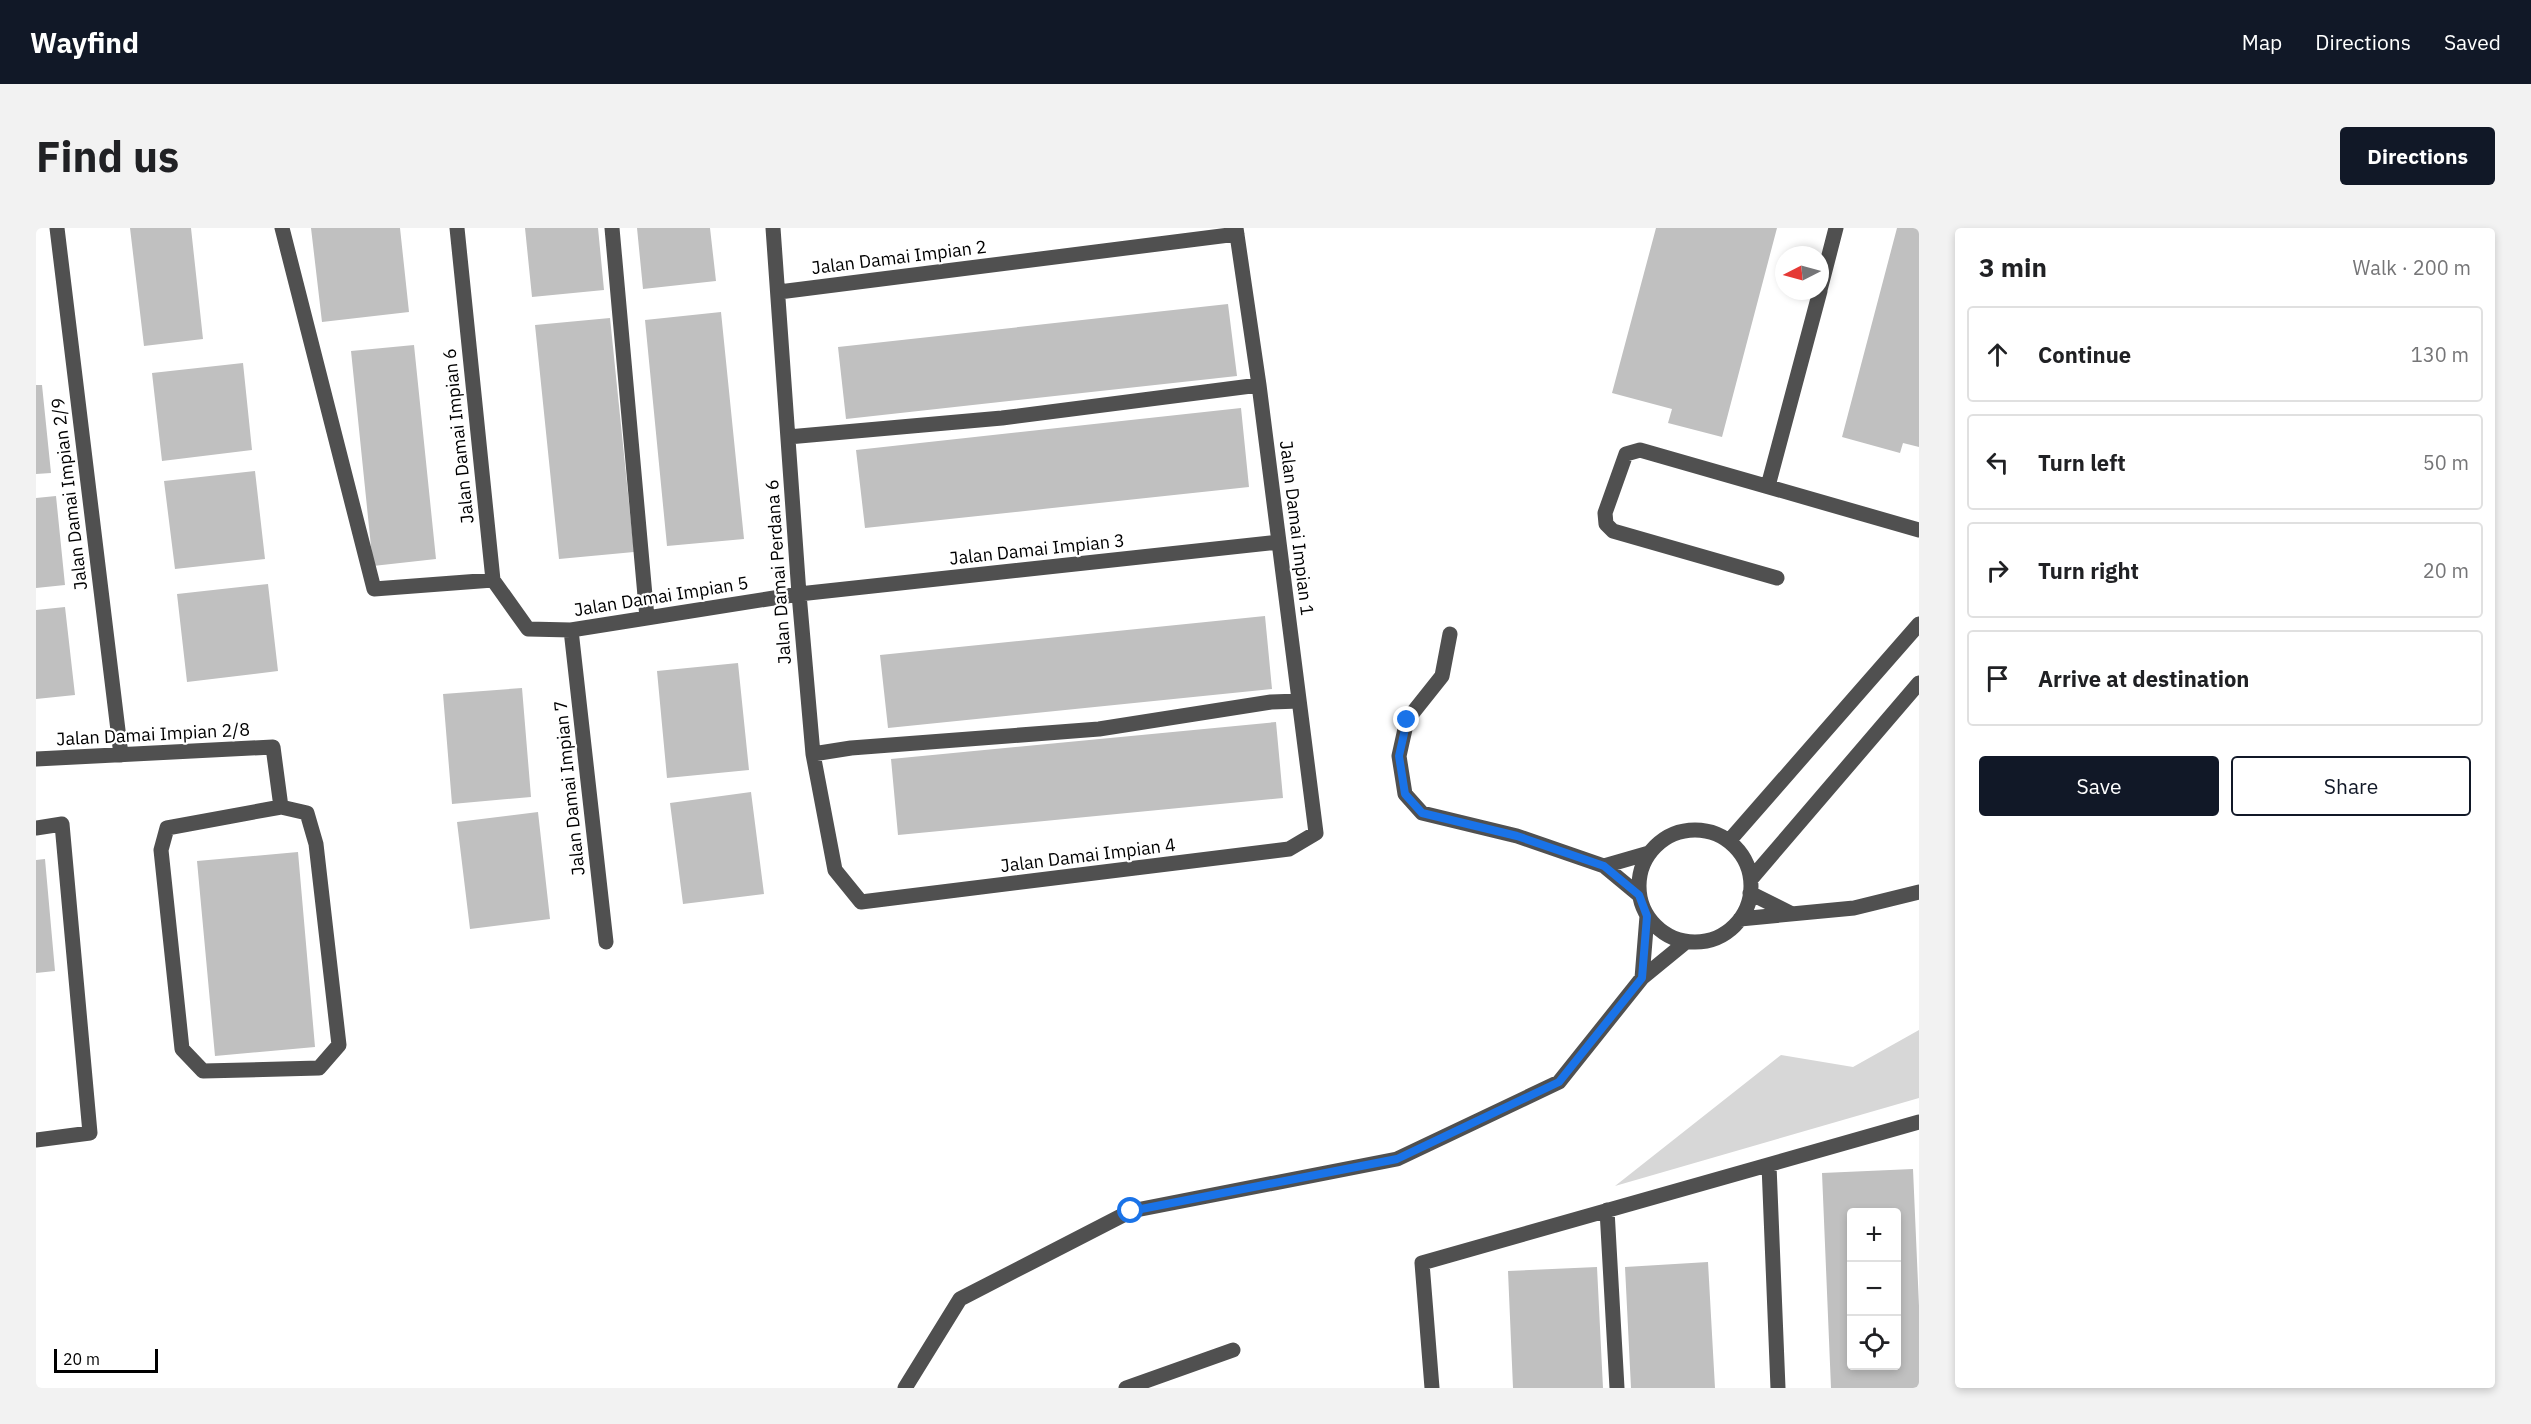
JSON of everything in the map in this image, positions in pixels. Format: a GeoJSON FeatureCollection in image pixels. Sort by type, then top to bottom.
{"type":"FeatureCollection","features":[{"type":"Feature","properties":{"kind":"street","name":"Jalan Damai Impian 2/9"},"geometry":{"type":"LineString","coordinates":[[57,228],[121,755]]}},
{"type":"Feature","properties":{"kind":"street"},"geometry":{"type":"LineString","coordinates":[[282,228],[374,589],[493,580]]}},
{"type":"Feature","properties":{"kind":"street","name":"Jalan Damai Impian 6"},"geometry":{"type":"LineString","coordinates":[[457,228],[493,580],[528,630]]}},
{"type":"Feature","properties":{"kind":"street"},"geometry":{"type":"LineString","coordinates":[[612,228],[647,618]]}},
{"type":"Feature","properties":{"kind":"street","name":"Jalan Damai Perdana 6"},"geometry":{"type":"LineString","coordinates":[[773,228],[799,594],[813,754],[835,870],[861,903]]}},
{"type":"Feature","properties":{"kind":"street"},"geometry":{"type":"LineString","coordinates":[[1829,255],[1836,228]]}},
{"type":"Feature","properties":{"kind":"street","name":"Jalan Damai Impian 2"},"geometry":{"type":"LineString","coordinates":[[779,292],[1237,231]]}},
{"type":"Feature","properties":{"kind":"street","name":"Jalan Damai Impian 1"},"geometry":{"type":"LineString","coordinates":[[1237,231],[1260,385],[1316,833]]}},
{"type":"Feature","properties":{"kind":"street"},"geometry":{"type":"LineString","coordinates":[[1768,486],[1817,300]]}},
{"type":"Feature","properties":{"kind":"street"},"geometry":{"type":"LineString","coordinates":[[788,437],[1002,418],[1260,385]]}},
{"type":"Feature","properties":{"kind":"street"},"geometry":{"type":"LineString","coordinates":[[1777,578],[1613,531],[1606,524],[1605,513],[1626,454],[1640,450],[1919,530]]}},
{"type":"Feature","properties":{"kind":"street","name":"Jalan Damai Impian 3"},"geometry":{"type":"LineString","coordinates":[[799,594],[1280,542]]}},
{"type":"Feature","properties":{"kind":"street","name":"Jalan Damai Impian 5"},"geometry":{"type":"LineString","coordinates":[[528,630],[571,630],[799,594]]}},
{"type":"Feature","properties":{"kind":"street"},"geometry":{"type":"LineString","coordinates":[[1729,841],[1919,624]]}},
{"type":"Feature","properties":{"kind":"street","name":"Jalan Damai Impian 7"},"geometry":{"type":"LineString","coordinates":[[571,630],[606,942]]}},
{"type":"Feature","properties":{"kind":"street"},"geometry":{"type":"LineString","coordinates":[[1450,634],[1442,676],[1407,720],[1399,756],[1405,794],[1422,813],[1517,836],[1604,866],[1639,895]]}},
{"type":"Feature","properties":{"kind":"street"},"geometry":{"type":"LineString","coordinates":[[1790,913],[1751,886],[1747,864],[1729,841],[1713,832],[1695,829],[1677,832],[1662,840],[1649,853],[1642,866],[1639,895],[1647,916],[1664,933],[1686,942],[1701,942],[1716,938],[1730,930],[1740,919],[1751,886],[1919,683]]}},
{"type":"Feature","properties":{"kind":"street"},"geometry":{"type":"LineString","coordinates":[[813,754],[863,747],[1099,729],[1271,702],[1299,701]]}},
{"type":"Feature","properties":{"kind":"street","name":"Jalan Damai Impian 2/8"},"geometry":{"type":"LineString","coordinates":[[36,759],[273,747],[281,807]]}},
{"type":"Feature","properties":{"kind":"street"},"geometry":{"type":"LineString","coordinates":[[281,807],[307,813],[316,844],[339,1044],[319,1068],[203,1071],[183,1049],[161,850],[167,828],[281,807]]}},
{"type":"Feature","properties":{"kind":"street"},"geometry":{"type":"LineString","coordinates":[[36,828],[62,824],[90,1133],[36,1140]]}},
{"type":"Feature","properties":{"kind":"street","name":"Jalan Damai Impian 4"},"geometry":{"type":"LineString","coordinates":[[861,903],[1289,849],[1316,833]]}},
{"type":"Feature","properties":{"kind":"street"},"geometry":{"type":"LineString","coordinates":[[1604,866],[1649,853]]}},
{"type":"Feature","properties":{"kind":"street"},"geometry":{"type":"LineString","coordinates":[[1740,919],[1854,908],[1919,891]]}},
{"type":"Feature","properties":{"kind":"street"},"geometry":{"type":"LineString","coordinates":[[1642,978],[1647,916]]}},
{"type":"Feature","properties":{"kind":"street"},"geometry":{"type":"LineString","coordinates":[[905,1388],[960,1299],[1131,1211],[1397,1159],[1559,1082],[1642,978],[1686,942]]}},
{"type":"Feature","properties":{"kind":"street"},"geometry":{"type":"LineString","coordinates":[[1432,1388],[1422,1263],[1919,1122]]}},
{"type":"Feature","properties":{"kind":"street"},"geometry":{"type":"LineString","coordinates":[[1769,1165],[1778,1388]]}},
{"type":"Feature","properties":{"kind":"street"},"geometry":{"type":"LineString","coordinates":[[1608,1210],[1617,1388]]}},
{"type":"Feature","properties":{"kind":"street"},"geometry":{"type":"LineString","coordinates":[[1126,1388],[1233,1350]]}},
{"type":"Feature","properties":{"kind":"shaded area"},"geometry":{"type":"Polygon","coordinates":[[[1919,1030],[1919,1098],[1615,1186],[1781,1055],[1853,1067],[1919,1030]]]}},
{"type":"Feature","properties":{"kind":"building"},"geometry":{"type":"Polygon","coordinates":[[[130,228],[191,228],[203,339],[144,346],[130,228]]]}},
{"type":"Feature","properties":{"kind":"building"},"geometry":{"type":"Polygon","coordinates":[[[311,228],[400,228],[409,312],[322,322],[311,228]]]}},
{"type":"Feature","properties":{"kind":"building"},"geometry":{"type":"Polygon","coordinates":[[[525,228],[598,228],[604,290],[532,297],[525,228]]]}},
{"type":"Feature","properties":{"kind":"building"},"geometry":{"type":"Polygon","coordinates":[[[637,228],[710,228],[716,281],[643,289],[637,228]]]}},
{"type":"Feature","properties":{"kind":"building"},"geometry":{"type":"Polygon","coordinates":[[[1656,228],[1777,228],[1722,437],[1668,423],[1672,409],[1612,393],[1656,228]]]}},
{"type":"Feature","properties":{"kind":"building"},"geometry":{"type":"Polygon","coordinates":[[[1897,228],[1919,228],[1919,447],[1903,443],[1900,453],[1842,437],[1897,228]]]}},
{"type":"Feature","properties":{"kind":"building"},"geometry":{"type":"Polygon","coordinates":[[[1228,304],[1237,376],[846,419],[838,347],[1228,304]]]}},
{"type":"Feature","properties":{"kind":"building"},"geometry":{"type":"Polygon","coordinates":[[[721,312],[744,539],[667,546],[645,320],[721,312]]]}},
{"type":"Feature","properties":{"kind":"building"},"geometry":{"type":"Polygon","coordinates":[[[610,318],[634,552],[559,559],[535,325],[610,318]]]}},
{"type":"Feature","properties":{"kind":"building"},"geometry":{"type":"Polygon","coordinates":[[[414,345],[436,559],[373,566],[351,351],[414,345]]]}},
{"type":"Feature","properties":{"kind":"building"},"geometry":{"type":"Polygon","coordinates":[[[243,363],[252,450],[162,461],[152,373],[243,363]]]}},
{"type":"Feature","properties":{"kind":"building"},"geometry":{"type":"Polygon","coordinates":[[[36,385],[42,385],[51,473],[36,474],[36,385]]]}},
{"type":"Feature","properties":{"kind":"building"},"geometry":{"type":"Polygon","coordinates":[[[1241,408],[1249,487],[865,528],[856,450],[1241,408]]]}},
{"type":"Feature","properties":{"kind":"building"},"geometry":{"type":"Polygon","coordinates":[[[255,471],[265,559],[175,569],[164,481],[255,471]]]}},
{"type":"Feature","properties":{"kind":"building"},"geometry":{"type":"Polygon","coordinates":[[[56,496],[65,585],[36,588],[36,498],[56,496]]]}},
{"type":"Feature","properties":{"kind":"building"},"geometry":{"type":"Polygon","coordinates":[[[268,584],[278,671],[187,682],[177,594],[268,584]]]}},
{"type":"Feature","properties":{"kind":"building"},"geometry":{"type":"Polygon","coordinates":[[[65,607],[75,695],[36,699],[36,610],[65,607]]]}},
{"type":"Feature","properties":{"kind":"building"},"geometry":{"type":"Polygon","coordinates":[[[1265,616],[1272,689],[888,728],[880,655],[1265,616]]]}},
{"type":"Feature","properties":{"kind":"building"},"geometry":{"type":"Polygon","coordinates":[[[738,663],[749,770],[667,778],[657,671],[738,663]]]}},
{"type":"Feature","properties":{"kind":"building"},"geometry":{"type":"Polygon","coordinates":[[[522,688],[531,797],[452,804],[443,694],[522,688]]]}},
{"type":"Feature","properties":{"kind":"building"},"geometry":{"type":"Polygon","coordinates":[[[1276,722],[1283,798],[898,835],[891,759],[1276,722]]]}},
{"type":"Feature","properties":{"kind":"building"},"geometry":{"type":"Polygon","coordinates":[[[751,792],[764,894],[683,904],[670,803],[751,792]]]}},
{"type":"Feature","properties":{"kind":"building"},"geometry":{"type":"Polygon","coordinates":[[[538,812],[550,919],[470,929],[457,822],[538,812]]]}},
{"type":"Feature","properties":{"kind":"building"},"geometry":{"type":"Polygon","coordinates":[[[298,852],[315,1047],[215,1056],[197,861],[298,852]]]}},
{"type":"Feature","properties":{"kind":"building"},"geometry":{"type":"Polygon","coordinates":[[[45,859],[55,971],[36,973],[36,860],[45,859]]]}},
{"type":"Feature","properties":{"kind":"building"},"geometry":{"type":"Polygon","coordinates":[[[1913,1169],[1919,1306],[1919,1388],[1831,1388],[1822,1173],[1913,1169]]]}},
{"type":"Feature","properties":{"kind":"building"},"geometry":{"type":"Polygon","coordinates":[[[1708,1262],[1715,1388],[1631,1388],[1625,1267],[1708,1262]]]}},
{"type":"Feature","properties":{"kind":"building"},"geometry":{"type":"Polygon","coordinates":[[[1597,1267],[1603,1388],[1513,1388],[1508,1271],[1597,1267]]]}},
{"type":"Feature","properties":{"kind":"route"},"geometry":{"type":"LineString","coordinates":[[1131,1211],[1397,1159],[1559,1082],[1618,1011],[1642,978],[1647,916],[1639,895],[1604,866],[1517,836],[1422,813],[1405,794],[1399,756],[1407,720]]}}]}
